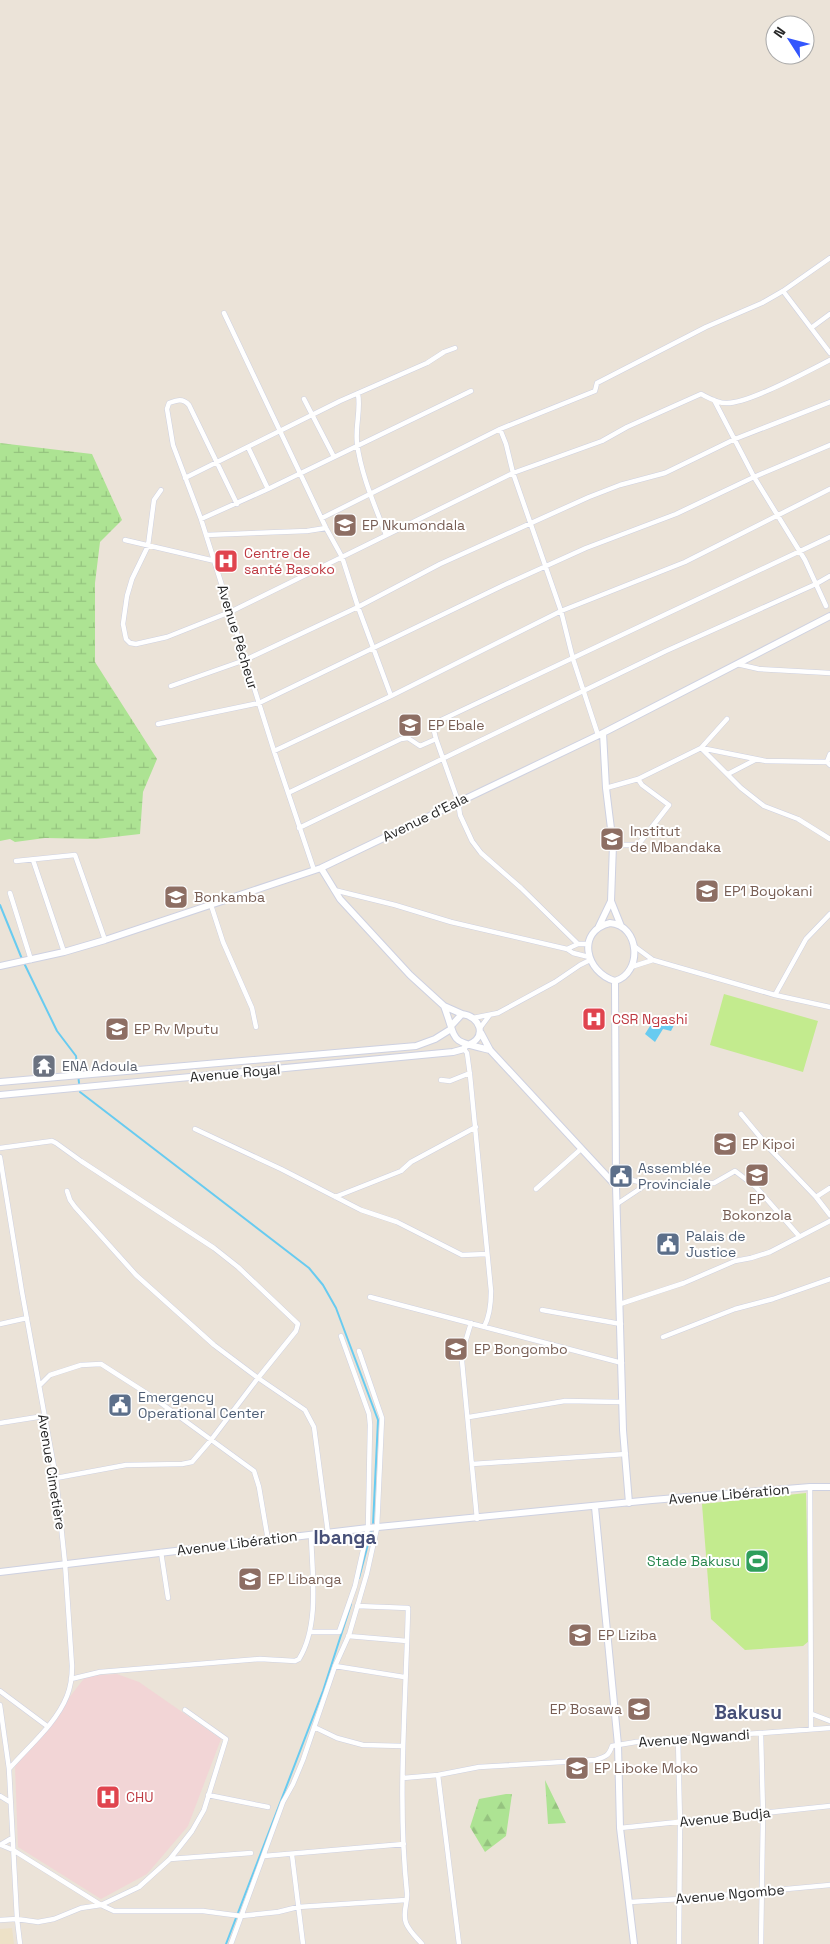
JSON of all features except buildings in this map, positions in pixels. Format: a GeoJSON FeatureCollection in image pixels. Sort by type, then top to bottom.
{"type":"FeatureCollection","features":[{"type":"Feature","properties":{"kind":"street"},"geometry":{"type":"LineString","coordinates":[[322,518],[500,429],[595,391],[597,383],[706,327],[762,303],[783,291],[830,258]]}},
{"type":"Feature","properties":{"kind":"street"},"geometry":{"type":"LineString","coordinates":[[783,291],[830,353]]}},
{"type":"Feature","properties":{"kind":"street"},"geometry":{"type":"LineString","coordinates":[[224,313],[326,528],[342,557],[358,607],[391,696]]}},
{"type":"Feature","properties":{"kind":"street"},"geometry":{"type":"LineString","coordinates":[[811,328],[830,314]]}},
{"type":"Feature","properties":{"kind":"street"},"geometry":{"type":"LineString","coordinates":[[185,478],[455,348]]}},
{"type":"Feature","properties":{"kind":"street"},"geometry":{"type":"LineString","coordinates":[[161,490],[154,500],[148,546],[132,579],[127,596],[123,624],[126,639],[130,643],[136,644],[167,637],[230,612],[513,473],[602,441],[627,427],[701,394],[727,403],[744,400],[830,360]]}},
{"type":"Feature","properties":{"kind":"street"},"geometry":{"type":"LineString","coordinates":[[202,519],[471,391]]}},
{"type":"Feature","properties":{"kind":"street"},"geometry":{"type":"LineString","coordinates":[[358,394],[360,403],[356,427],[358,446],[370,493],[386,535]]}},
{"type":"Feature","properties":{"kind":"street"},"geometry":{"type":"LineString","coordinates":[[304,399],[334,457]]}},
{"type":"Feature","properties":{"kind":"street","name":"Avenue Pêcheur"},"geometry":{"type":"LineString","coordinates":[[216,462],[186,401],[180,400],[169,403],[167,409],[171,437],[202,519],[299,828],[317,869]]}},
{"type":"Feature","properties":{"kind":"street"},"geometry":{"type":"LineString","coordinates":[[714,400],[754,477],[798,552],[805,560],[829,606]]}},
{"type":"Feature","properties":{"kind":"street"},"geometry":{"type":"LineString","coordinates":[[170,686],[245,660],[358,607],[440,564],[531,522],[613,488],[665,473],[735,439],[830,402]]}},
{"type":"Feature","properties":{"kind":"street"},"geometry":{"type":"LineString","coordinates":[[500,429],[506,444],[513,473],[561,611],[573,659],[601,734],[613,845],[611,901],[589,944],[589,959]]}},
{"type":"Feature","properties":{"kind":"street"},"geometry":{"type":"LineString","coordinates":[[158,724],[259,703],[504,585],[586,548],[676,514],[754,477],[830,445]]}},
{"type":"Feature","properties":{"kind":"street"},"geometry":{"type":"LineString","coordinates":[[248,447],[268,489]]}},
{"type":"Feature","properties":{"kind":"street"},"geometry":{"type":"LineString","coordinates":[[216,462],[237,504]]}},
{"type":"Feature","properties":{"kind":"street"},"geometry":{"type":"LineString","coordinates":[[274,751],[391,696],[561,611],[685,562],[830,489]]}},
{"type":"Feature","properties":{"kind":"street"},"geometry":{"type":"LineString","coordinates":[[206,535],[326,528]]}},
{"type":"Feature","properties":{"kind":"street"},"geometry":{"type":"LineString","coordinates":[[578,944],[521,888],[481,853],[472,841],[460,815],[458,802],[436,739],[434,727],[436,722],[830,537]]}},
{"type":"Feature","properties":{"kind":"street"},"geometry":{"type":"LineString","coordinates":[[125,540],[215,561]]}},
{"type":"Feature","properties":{"kind":"street"},"geometry":{"type":"LineString","coordinates":[[299,828],[666,651],[830,576]]}},
{"type":"Feature","properties":{"kind":"street","name":"Avenue d'Eala"},"geometry":{"type":"LineString","coordinates":[[0,966],[64,952],[105,940],[317,869],[601,734],[830,616]]}},
{"type":"Feature","properties":{"kind":"street"},"geometry":{"type":"LineString","coordinates":[[736,664],[759,669],[830,673]]}},
{"type":"Feature","properties":{"kind":"street"},"geometry":{"type":"LineString","coordinates":[[606,788],[638,779],[701,748],[727,719]]}},
{"type":"Feature","properties":{"kind":"street"},"geometry":{"type":"LineString","coordinates":[[288,793],[400,738],[408,738],[420,746],[436,739]]}},
{"type":"Feature","properties":{"kind":"street"},"geometry":{"type":"LineString","coordinates":[[701,748],[755,760],[797,763],[828,763],[830,754]]}},
{"type":"Feature","properties":{"kind":"street"},"geometry":{"type":"LineString","coordinates":[[701,748],[741,788],[764,806],[798,819],[830,839]]}},
{"type":"Feature","properties":{"kind":"street"},"geometry":{"type":"LineString","coordinates":[[728,774],[755,760]]}},
{"type":"Feature","properties":{"kind":"street"},"geometry":{"type":"LineString","coordinates":[[613,845],[638,846],[669,805],[642,785],[638,779]]}},
{"type":"Feature","properties":{"kind":"street"},"geometry":{"type":"LineString","coordinates":[[16,861],[75,855],[105,940]]}},
{"type":"Feature","properties":{"kind":"street"},"geometry":{"type":"LineString","coordinates":[[34,860],[64,952]]}},
{"type":"Feature","properties":{"kind":"street"},"geometry":{"type":"LineString","coordinates":[[317,869],[340,899],[410,975],[444,1006],[473,1018],[484,1015],[489,1016]]}},
{"type":"Feature","properties":{"kind":"street"},"geometry":{"type":"LineString","coordinates":[[334,890],[395,905],[451,922],[567,949],[589,959],[601,974],[615,981],[622,978],[631,967],[635,954],[630,936],[621,926],[611,901]]}},
{"type":"Feature","properties":{"kind":"street"},"geometry":{"type":"LineString","coordinates":[[10,893],[29,960]]}},
{"type":"Feature","properties":{"kind":"street"},"geometry":{"type":"LineString","coordinates":[[211,905],[223,942],[252,1008],[256,1027]]}},
{"type":"Feature","properties":{"kind":"street"},"geometry":{"type":"LineString","coordinates":[[776,995],[806,939],[830,914]]}},
{"type":"Feature","properties":{"kind":"street"},"geometry":{"type":"LineString","coordinates":[[599,926],[610,923],[621,926]]}},
{"type":"Feature","properties":{"kind":"street"},"geometry":{"type":"LineString","coordinates":[[567,949],[578,944],[589,944]]}},
{"type":"Feature","properties":{"kind":"street"},"geometry":{"type":"LineString","coordinates":[[634,946],[653,960],[776,995],[830,1007]]}},
{"type":"Feature","properties":{"kind":"street"},"geometry":{"type":"LineString","coordinates":[[466,1046],[474,1042],[489,1016],[555,982],[589,959]]}},
{"type":"Feature","properties":{"kind":"street"},"geometry":{"type":"LineString","coordinates":[[631,967],[653,960]]}},
{"type":"Feature","properties":{"kind":"street"},"geometry":{"type":"LineString","coordinates":[[615,981],[616,1186],[622,1402],[629,1503]]}},
{"type":"Feature","properties":{"kind":"street"},"geometry":{"type":"LineString","coordinates":[[444,1006],[457,1040],[466,1046],[490,1050]]}},
{"type":"Feature","properties":{"kind":"street"},"geometry":{"type":"LineString","coordinates":[[451,1027],[462,1014]]}},
{"type":"Feature","properties":{"kind":"street"},"geometry":{"type":"LineString","coordinates":[[473,1018],[490,1050],[616,1186]]}},
{"type":"Feature","properties":{"kind":"street","name":"Avenue Royal"},"geometry":{"type":"LineString","coordinates":[[0,1082],[84,1073],[416,1046],[436,1039],[451,1027]]}},
{"type":"Feature","properties":{"kind":"street"},"geometry":{"type":"LineString","coordinates":[[466,1046],[476,1127],[491,1304],[488,1320],[484,1328]]}},
{"type":"Feature","properties":{"kind":"street","name":"Avenue Royal"},"geometry":{"type":"LineString","coordinates":[[0,1095],[453,1052],[466,1046]]}},
{"type":"Feature","properties":{"kind":"street"},"geometry":{"type":"LineString","coordinates":[[441,1080],[450,1081],[470,1073]]}},
{"type":"Feature","properties":{"kind":"street"},"geometry":{"type":"LineString","coordinates":[[620,1304],[684,1283],[735,1261],[770,1252],[829,1218],[816,1198],[771,1150],[741,1114]]}},
{"type":"Feature","properties":{"kind":"street"},"geometry":{"type":"LineString","coordinates":[[335,1197],[402,1171],[411,1162],[476,1127]]}},
{"type":"Feature","properties":{"kind":"street"},"geometry":{"type":"LineString","coordinates":[[195,1130],[281,1169],[372,1215],[397,1222],[462,1255],[487,1254]]}},
{"type":"Feature","properties":{"kind":"street"},"geometry":{"type":"LineString","coordinates":[[0,1148],[56,1143],[80,1161],[214,1248],[238,1267],[298,1324],[296,1331],[196,1459],[187,1464],[126,1465],[56,1478]]}},
{"type":"Feature","properties":{"kind":"street"},"geometry":{"type":"LineString","coordinates":[[536,1189],[581,1149]]}},
{"type":"Feature","properties":{"kind":"street","name":"Avenue Cimetière"},"geometry":{"type":"LineString","coordinates":[[0,1157],[56,1478],[65,1563],[72,1679],[64,1703],[47,1726],[9,1769]]}},
{"type":"Feature","properties":{"kind":"street"},"geometry":{"type":"LineString","coordinates":[[616,1176],[648,1184],[714,1183],[735,1171],[756,1187],[798,1236]]}},
{"type":"Feature","properties":{"kind":"street"},"geometry":{"type":"LineString","coordinates":[[617,1204],[648,1184]]}},
{"type":"Feature","properties":{"kind":"street"},"geometry":{"type":"LineString","coordinates":[[816,1198],[830,1188]]}},
{"type":"Feature","properties":{"kind":"street"},"geometry":{"type":"LineString","coordinates":[[67,1191],[75,1207],[136,1275],[214,1345],[258,1378],[298,1404],[309,1415],[314,1426],[328,1533]]}},
{"type":"Feature","properties":{"kind":"street"},"geometry":{"type":"LineString","coordinates":[[663,1337],[736,1309],[773,1299],[830,1279]]}},
{"type":"Feature","properties":{"kind":"street"},"geometry":{"type":"LineString","coordinates":[[370,1297],[622,1363]]}},
{"type":"Feature","properties":{"kind":"street"},"geometry":{"type":"LineString","coordinates":[[542,1310],[621,1324]]}},
{"type":"Feature","properties":{"kind":"street"},"geometry":{"type":"LineString","coordinates":[[0,1324],[27,1318]]}},
{"type":"Feature","properties":{"kind":"street"},"geometry":{"type":"LineString","coordinates":[[471,1323],[462,1353],[478,1519]]}},
{"type":"Feature","properties":{"kind":"street"},"geometry":{"type":"LineString","coordinates":[[310,1632],[339,1632],[373,1528],[369,1414],[341,1336]]}},
{"type":"Feature","properties":{"kind":"street"},"geometry":{"type":"LineString","coordinates":[[231,1944],[283,1802],[293,1784],[335,1666],[348,1636],[357,1606],[373,1528],[382,1418],[359,1352]]}},
{"type":"Feature","properties":{"kind":"street"},"geometry":{"type":"LineString","coordinates":[[40,1385],[50,1375],[81,1365],[101,1364],[151,1396],[249,1466],[256,1475],[268,1540]]}},
{"type":"Feature","properties":{"kind":"street"},"geometry":{"type":"LineString","coordinates":[[37,1371],[50,1375]]}},
{"type":"Feature","properties":{"kind":"street"},"geometry":{"type":"LineString","coordinates":[[469,1417],[565,1400],[622,1402]]}},
{"type":"Feature","properties":{"kind":"street"},"geometry":{"type":"LineString","coordinates":[[0,1423],[44,1416]]}},
{"type":"Feature","properties":{"kind":"street"},"geometry":{"type":"LineString","coordinates":[[472,1464],[626,1454]]}},
{"type":"Feature","properties":{"kind":"street"},"geometry":{"type":"LineString","coordinates":[[810,1487],[811,1729]]}},
{"type":"Feature","properties":{"kind":"street","name":"Avenue Libération"},"geometry":{"type":"LineString","coordinates":[[0,1572],[373,1528],[629,1503],[810,1487],[830,1487]]}},
{"type":"Feature","properties":{"kind":"street"},"geometry":{"type":"LineString","coordinates":[[594,1507],[618,1745],[620,1828],[634,1944]]}},
{"type":"Feature","properties":{"kind":"street"},"geometry":{"type":"LineString","coordinates":[[72,1679],[100,1672],[260,1659],[299,1659],[310,1632],[312,1618],[311,1535]]}},
{"type":"Feature","properties":{"kind":"street"},"geometry":{"type":"LineString","coordinates":[[161,1552],[168,1598]]}},
{"type":"Feature","properties":{"kind":"street"},"geometry":{"type":"LineString","coordinates":[[357,1606],[408,1608],[403,1746],[404,1844],[408,1895],[405,1922],[422,1944]]}},
{"type":"Feature","properties":{"kind":"street"},"geometry":{"type":"LineString","coordinates":[[348,1636],[407,1641]]}},
{"type":"Feature","properties":{"kind":"street"},"geometry":{"type":"LineString","coordinates":[[335,1666],[404,1677]]}},
{"type":"Feature","properties":{"kind":"street"},"geometry":{"type":"LineString","coordinates":[[1,1694],[47,1726]]}},
{"type":"Feature","properties":{"kind":"street"},"geometry":{"type":"LineString","coordinates":[[0,1705],[9,1769],[20,1944]]}},
{"type":"Feature","properties":{"kind":"street"},"geometry":{"type":"LineString","coordinates":[[0,1920],[17,1919],[38,1922],[61,1917],[81,1908],[101,1905],[139,1887],[170,1859],[192,1830],[204,1810],[226,1739],[185,1710]]}},
{"type":"Feature","properties":{"kind":"street"},"geometry":{"type":"LineString","coordinates":[[812,1714],[830,1721]]}},
{"type":"Feature","properties":{"kind":"street"},"geometry":{"type":"LineString","coordinates":[[314,1727],[337,1738],[363,1745],[403,1746]]}},
{"type":"Feature","properties":{"kind":"street","name":"Avenue Ngwandi"},"geometry":{"type":"LineString","coordinates":[[618,1745],[678,1738],[830,1728]]}},
{"type":"Feature","properties":{"kind":"street"},"geometry":{"type":"LineString","coordinates":[[761,1734],[763,1813],[761,1944]]}},
{"type":"Feature","properties":{"kind":"street"},"geometry":{"type":"LineString","coordinates":[[678,1738],[680,1822],[679,1944]]}},
{"type":"Feature","properties":{"kind":"street"},"geometry":{"type":"LineString","coordinates":[[403,1778],[438,1775],[479,1767],[595,1760],[606,1757],[612,1746],[618,1745]]}},
{"type":"Feature","properties":{"kind":"street"},"geometry":{"type":"LineString","coordinates":[[438,1775],[459,1944]]}},
{"type":"Feature","properties":{"kind":"street"},"geometry":{"type":"LineString","coordinates":[[208,1795],[268,1807]]}},
{"type":"Feature","properties":{"kind":"street"},"geometry":{"type":"LineString","coordinates":[[0,1796],[10,1802]]}},
{"type":"Feature","properties":{"kind":"street","name":"Avenue Budja"},"geometry":{"type":"LineString","coordinates":[[620,1828],[830,1806]]}},
{"type":"Feature","properties":{"kind":"street"},"geometry":{"type":"LineString","coordinates":[[0,1845],[12,1838]]}},
{"type":"Feature","properties":{"kind":"street"},"geometry":{"type":"LineString","coordinates":[[264,1856],[404,1844]]}},
{"type":"Feature","properties":{"kind":"street"},"geometry":{"type":"LineString","coordinates":[[0,1845],[13,1850],[114,1912],[203,1911],[241,1916],[278,1912],[298,1907],[406,1900]]}},
{"type":"Feature","properties":{"kind":"street"},"geometry":{"type":"LineString","coordinates":[[170,1859],[251,1853]]}},
{"type":"Feature","properties":{"kind":"street"},"geometry":{"type":"LineString","coordinates":[[292,1854],[303,1944]]}},
{"type":"Feature","properties":{"kind":"street","name":"Avenue Ngombe"},"geometry":{"type":"LineString","coordinates":[[630,1902],[830,1885]]}},
{"type":"Feature","properties":{"kind":"shaded area","name":"CHU"},"geometry":{"type":"Polygon","coordinates":[[[117,1674],[139,1682],[221,1739],[188,1826],[147,1874],[101,1899],[18,1847],[15,1767],[86,1676],[117,1674]]]}},
{"type":"Feature","properties":{"kind":"shaded area"},"geometry":{"type":"Polygon","coordinates":[[[12,1928],[14,1944],[0,1944],[0,1929],[12,1928]]]}},
{"type":"Feature","properties":{"kind":"green space"},"geometry":{"type":"Polygon","coordinates":[[[0,443],[92,454],[122,520],[100,542],[95,583],[95,662],[157,759],[143,792],[140,834],[96,839],[45,838],[15,842],[10,839],[0,841],[0,443]]]}},
{"type":"Feature","properties":{"kind":"green space"},"geometry":{"type":"Polygon","coordinates":[[[724,994],[818,1021],[803,1072],[710,1045],[724,994]]]}},
{"type":"Feature","properties":{"kind":"green space","name":"Stade Bakusu"},"geometry":{"type":"Polygon","coordinates":[[[806,1493],[809,1641],[803,1646],[745,1650],[711,1619],[702,1504],[806,1493]]]}},
{"type":"Feature","properties":{"kind":"green space"},"geometry":{"type":"Polygon","coordinates":[[[545,1780],[566,1823],[548,1824],[545,1780]]]}},
{"type":"Feature","properties":{"kind":"green space"},"geometry":{"type":"Polygon","coordinates":[[[512,1794],[506,1836],[485,1852],[470,1827],[479,1799],[512,1794]]]}},
{"type":"Feature","properties":{"kind":"water"},"geometry":{"type":"Polygon","coordinates":[[[657,1015],[674,1025],[671,1031],[663,1029],[655,1042],[645,1034],[657,1015]]]}},
{"type":"Feature","properties":{"kind":"waterway"},"geometry":{"type":"LineString","coordinates":[[0,905],[22,959]]}},
{"type":"Feature","properties":{"kind":"waterway"},"geometry":{"type":"LineString","coordinates":[[24,963],[57,1031],[76,1056],[80,1092],[309,1268],[323,1285],[336,1308],[378,1420],[373,1525]]}},
{"type":"Feature","properties":{"kind":"waterway"},"geometry":{"type":"LineString","coordinates":[[359,1578],[372,1529]]}},
{"type":"Feature","properties":{"kind":"waterway"},"geometry":{"type":"LineString","coordinates":[[226,1944],[323,1691],[351,1604]]}},
{"type":"Feature","properties":{"kind":"place","name":"EP Nkumondala"},"geometry":{"type":"Point","coordinates":[345,525]}},
{"type":"Feature","properties":{"kind":"place","name":"Centre de santé Basoko"},"geometry":{"type":"Point","coordinates":[226,561]}},
{"type":"Feature","properties":{"kind":"place","name":"EP Ebale"},"geometry":{"type":"Point","coordinates":[410,725]}},
{"type":"Feature","properties":{"kind":"place","name":"Institut de Mbandaka"},"geometry":{"type":"Point","coordinates":[612,839]}},
{"type":"Feature","properties":{"kind":"place","name":"EP1 Boyokani"},"geometry":{"type":"Point","coordinates":[707,891]}},
{"type":"Feature","properties":{"kind":"place","name":"Bonkamba"},"geometry":{"type":"Point","coordinates":[176,897]}},
{"type":"Feature","properties":{"kind":"place","name":"CSR Ngashi"},"geometry":{"type":"Point","coordinates":[594,1019]}},
{"type":"Feature","properties":{"kind":"place","name":"EP Rv Mputu"},"geometry":{"type":"Point","coordinates":[117,1029]}},
{"type":"Feature","properties":{"kind":"place","name":"ENA Adoula"},"geometry":{"type":"Point","coordinates":[44,1066]}},
{"type":"Feature","properties":{"kind":"place","name":"EP Kipoi"},"geometry":{"type":"Point","coordinates":[725,1144]}},
{"type":"Feature","properties":{"kind":"place","name":"EP Bokonzola"},"geometry":{"type":"Point","coordinates":[757,1175]}},
{"type":"Feature","properties":{"kind":"place","name":"Assemblée Provinciale"},"geometry":{"type":"Point","coordinates":[621,1176]}},
{"type":"Feature","properties":{"kind":"place","name":"Palais de Justice"},"geometry":{"type":"Point","coordinates":[668,1244]}},
{"type":"Feature","properties":{"kind":"place","name":"EP Bongombo"},"geometry":{"type":"Point","coordinates":[456,1349]}},
{"type":"Feature","properties":{"kind":"place","name":"Emergency Operational Center"},"geometry":{"type":"Point","coordinates":[120,1405]}},
{"type":"Feature","properties":{"kind":"place","name":"Stade Bakusu"},"geometry":{"type":"Point","coordinates":[757,1561]}},
{"type":"Feature","properties":{"kind":"place","name":"EP Libanga"},"geometry":{"type":"Point","coordinates":[250,1579]}},
{"type":"Feature","properties":{"kind":"place","name":"EP Liziba"},"geometry":{"type":"Point","coordinates":[580,1635]}},
{"type":"Feature","properties":{"kind":"place","name":"EP Bosawa"},"geometry":{"type":"Point","coordinates":[639,1709]}},
{"type":"Feature","properties":{"kind":"place","name":"EP Liboke Moko"},"geometry":{"type":"Point","coordinates":[577,1768]}},
{"type":"Feature","properties":{"kind":"place","name":"CHU"},"geometry":{"type":"Point","coordinates":[108,1797]}},
{"type":"Feature","properties":{"kind":"district","name":"Ibanga"},"geometry":{"type":"Point","coordinates":[345,1537]}},
{"type":"Feature","properties":{"kind":"district","name":"Bakusu"},"geometry":{"type":"Point","coordinates":[748,1712]}}]}
